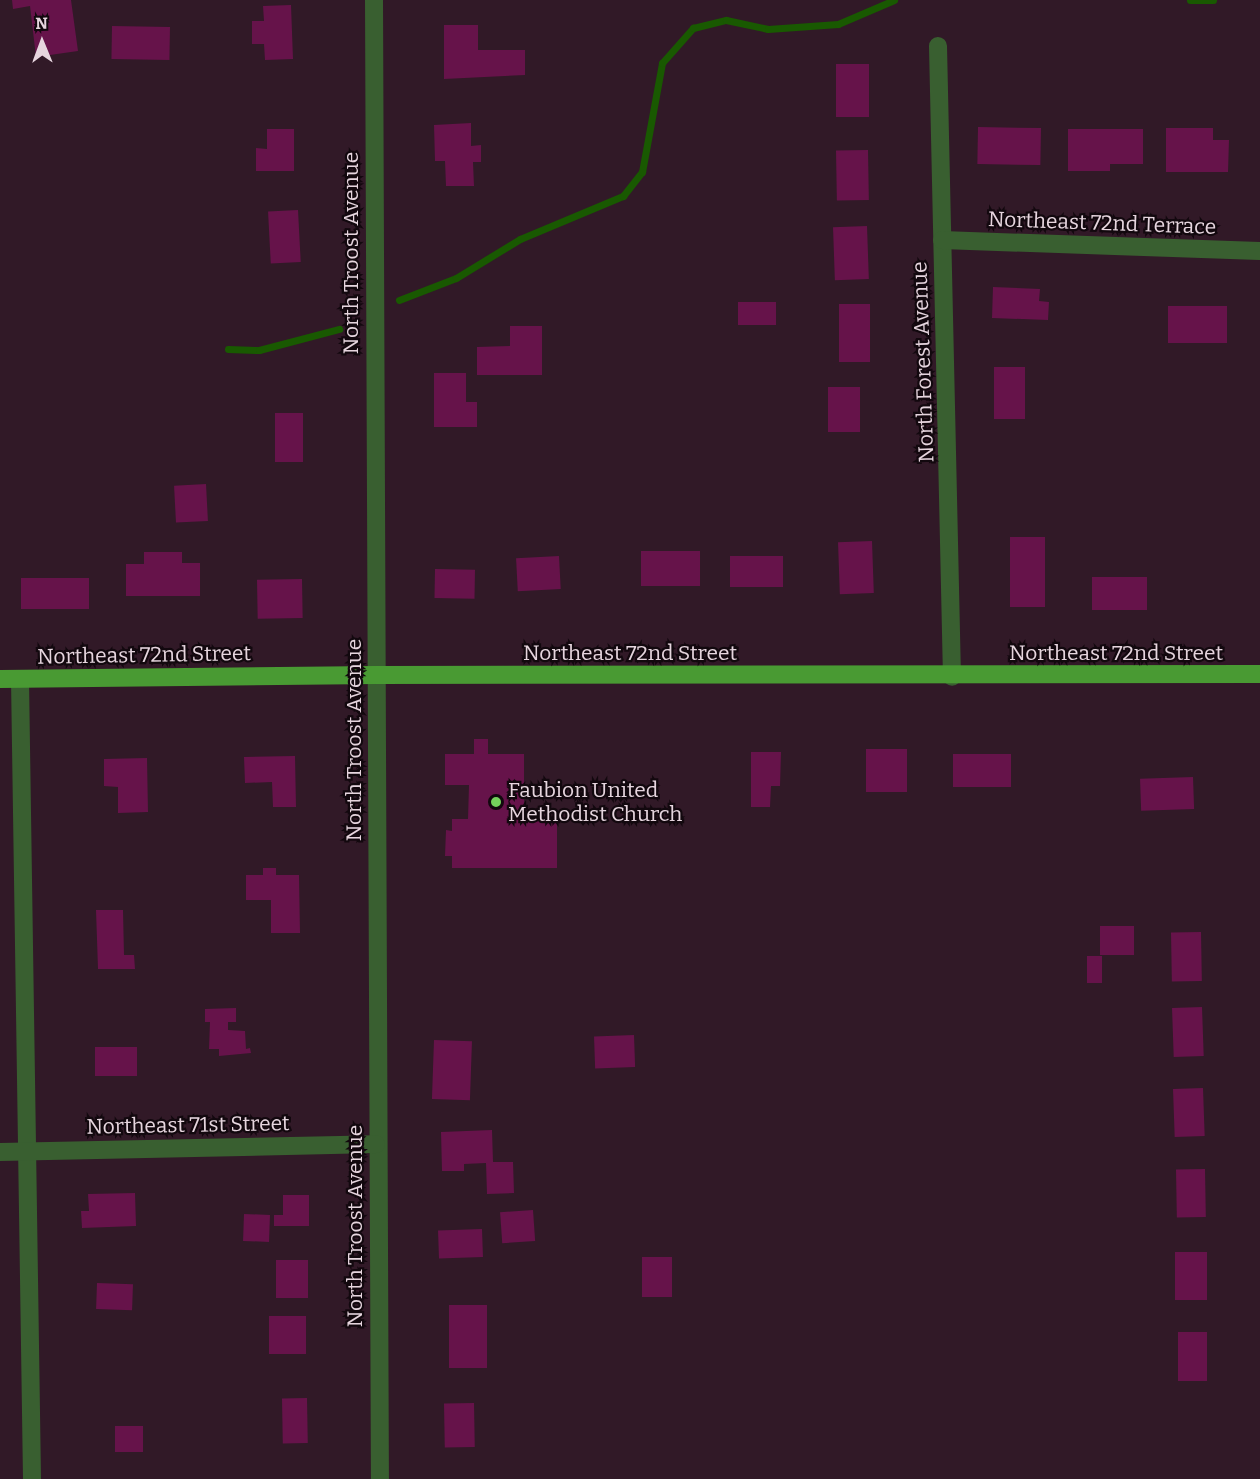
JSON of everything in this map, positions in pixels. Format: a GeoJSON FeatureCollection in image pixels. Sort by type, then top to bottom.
{"type":"FeatureCollection","features":[{"type":"Feature","properties":{"kind":"main road","name":"Northeast 72nd Street"},"geometry":{"type":"LineString","coordinates":[[0,679],[376,675],[952,677],[1260,674]]}},
{"type":"Feature","properties":{"kind":"street","name":"North Troost Avenue"},"geometry":{"type":"LineString","coordinates":[[374,0],[376,1144],[380,1479]]}},
{"type":"Feature","properties":{"kind":"street","name":"North Forest Avenue"},"geometry":{"type":"LineString","coordinates":[[938,46],[952,677]]}},
{"type":"Feature","properties":{"kind":"street","name":"Northeast 72nd Terrace"},"geometry":{"type":"LineString","coordinates":[[942,240],[1260,251]]}},
{"type":"Feature","properties":{"kind":"street"},"geometry":{"type":"LineString","coordinates":[[20,679],[30,1151],[32,1479]]}},
{"type":"Feature","properties":{"kind":"street","name":"Northeast 71st Street"},"geometry":{"type":"LineString","coordinates":[[0,1152],[376,1144]]}},
{"type":"Feature","properties":{"kind":"building"},"geometry":{"type":"Polygon","coordinates":[[[12,0],[71,0],[78,51],[36,57],[30,6],[13,9],[12,0]]]}},
{"type":"Feature","properties":{"kind":"building"},"geometry":{"type":"Polygon","coordinates":[[[291,5],[293,59],[265,60],[264,44],[252,44],[252,21],[264,21],[263,6],[291,5]]]}},
{"type":"Feature","properties":{"kind":"building"},"geometry":{"type":"Polygon","coordinates":[[[444,25],[478,25],[478,50],[525,50],[525,75],[444,79],[444,25]]]}},
{"type":"Feature","properties":{"kind":"building"},"geometry":{"type":"Polygon","coordinates":[[[112,26],[170,27],[169,60],[111,59],[112,26]]]}},
{"type":"Feature","properties":{"kind":"building"},"geometry":{"type":"Polygon","coordinates":[[[836,64],[869,64],[869,117],[836,117],[836,64]]]}},
{"type":"Feature","properties":{"kind":"building"},"geometry":{"type":"Polygon","coordinates":[[[471,123],[471,146],[481,145],[481,162],[473,162],[474,186],[446,186],[445,161],[435,161],[434,125],[471,123]]]}},
{"type":"Feature","properties":{"kind":"building"},"geometry":{"type":"Polygon","coordinates":[[[978,127],[1041,128],[1040,165],[977,164],[978,127]]]}},
{"type":"Feature","properties":{"kind":"building"},"geometry":{"type":"Polygon","coordinates":[[[1166,128],[1213,128],[1213,140],[1229,140],[1228,172],[1166,172],[1166,128]]]}},
{"type":"Feature","properties":{"kind":"building"},"geometry":{"type":"Polygon","coordinates":[[[267,129],[294,129],[294,171],[256,171],[256,148],[267,149],[267,129]]]}},
{"type":"Feature","properties":{"kind":"building"},"geometry":{"type":"Polygon","coordinates":[[[1068,129],[1143,129],[1143,164],[1110,164],[1110,171],[1068,171],[1068,129]]]}},
{"type":"Feature","properties":{"kind":"building"},"geometry":{"type":"Polygon","coordinates":[[[868,150],[869,200],[837,201],[836,151],[868,150]]]}},
{"type":"Feature","properties":{"kind":"building"},"geometry":{"type":"Polygon","coordinates":[[[298,210],[301,262],[271,263],[268,212],[298,210]]]}},
{"type":"Feature","properties":{"kind":"building"},"geometry":{"type":"Polygon","coordinates":[[[867,226],[869,279],[835,280],[833,227],[867,226]]]}},
{"type":"Feature","properties":{"kind":"building"},"geometry":{"type":"Polygon","coordinates":[[[993,287],[1040,289],[1039,301],[1049,302],[1048,320],[992,318],[993,287]]]}},
{"type":"Feature","properties":{"kind":"building"},"geometry":{"type":"Polygon","coordinates":[[[738,302],[776,302],[776,325],[738,325],[738,302]]]}},
{"type":"Feature","properties":{"kind":"building"},"geometry":{"type":"Polygon","coordinates":[[[839,304],[870,304],[870,362],[839,362],[839,304]]]}},
{"type":"Feature","properties":{"kind":"building"},"geometry":{"type":"Polygon","coordinates":[[[1168,306],[1227,306],[1227,343],[1168,343],[1168,306]]]}},
{"type":"Feature","properties":{"kind":"building"},"geometry":{"type":"Polygon","coordinates":[[[510,326],[542,326],[542,375],[477,375],[477,347],[510,346],[510,326]]]}},
{"type":"Feature","properties":{"kind":"building"},"geometry":{"type":"Polygon","coordinates":[[[994,367],[1025,367],[1025,419],[994,419],[994,367]]]}},
{"type":"Feature","properties":{"kind":"building"},"geometry":{"type":"Polygon","coordinates":[[[434,373],[466,373],[466,402],[477,402],[477,427],[434,427],[434,373]]]}},
{"type":"Feature","properties":{"kind":"building"},"geometry":{"type":"Polygon","coordinates":[[[828,387],[860,387],[860,432],[828,432],[828,387]]]}},
{"type":"Feature","properties":{"kind":"building"},"geometry":{"type":"Polygon","coordinates":[[[275,413],[303,413],[303,462],[275,462],[275,413]]]}},
{"type":"Feature","properties":{"kind":"building"},"geometry":{"type":"Polygon","coordinates":[[[206,484],[208,521],[176,523],[174,486],[206,484]]]}},
{"type":"Feature","properties":{"kind":"building"},"geometry":{"type":"Polygon","coordinates":[[[1010,537],[1045,537],[1045,607],[1010,607],[1010,537]]]}},
{"type":"Feature","properties":{"kind":"building"},"geometry":{"type":"Polygon","coordinates":[[[872,541],[874,593],[840,594],[838,542],[872,541]]]}},
{"type":"Feature","properties":{"kind":"building"},"geometry":{"type":"Polygon","coordinates":[[[641,551],[700,551],[700,586],[641,586],[641,551]]]}},
{"type":"Feature","properties":{"kind":"building"},"geometry":{"type":"Polygon","coordinates":[[[144,552],[182,552],[182,563],[200,563],[200,596],[126,596],[126,564],[144,564],[144,552]]]}},
{"type":"Feature","properties":{"kind":"building"},"geometry":{"type":"Polygon","coordinates":[[[559,556],[561,589],[518,591],[516,558],[559,556]]]}},
{"type":"Feature","properties":{"kind":"building"},"geometry":{"type":"Polygon","coordinates":[[[730,556],[783,556],[783,587],[730,587],[730,556]]]}},
{"type":"Feature","properties":{"kind":"building"},"geometry":{"type":"Polygon","coordinates":[[[435,569],[475,570],[474,599],[434,598],[435,569]]]}},
{"type":"Feature","properties":{"kind":"building"},"geometry":{"type":"Polygon","coordinates":[[[1092,577],[1147,577],[1147,610],[1092,610],[1092,577]]]}},
{"type":"Feature","properties":{"kind":"building"},"geometry":{"type":"Polygon","coordinates":[[[21,578],[89,578],[89,609],[21,609],[21,578]]]}},
{"type":"Feature","properties":{"kind":"building"},"geometry":{"type":"Polygon","coordinates":[[[302,579],[303,618],[258,619],[257,580],[302,579]]]}},
{"type":"Feature","properties":{"kind":"building","name":"Faubion United Methodist Church"},"geometry":{"type":"Polygon","coordinates":[[[474,739],[488,739],[488,754],[524,754],[524,818],[557,819],[557,868],[452,868],[452,856],[445,856],[446,830],[452,831],[452,819],[468,819],[469,785],[445,785],[445,754],[474,754],[474,739]]]}},
{"type":"Feature","properties":{"kind":"building"},"geometry":{"type":"Polygon","coordinates":[[[866,749],[907,749],[907,792],[866,792],[866,749]]]}},
{"type":"Feature","properties":{"kind":"building"},"geometry":{"type":"Polygon","coordinates":[[[751,752],[781,752],[780,786],[771,786],[770,807],[751,807],[751,752]]]}},
{"type":"Feature","properties":{"kind":"building"},"geometry":{"type":"Polygon","coordinates":[[[953,754],[1011,754],[1011,787],[953,787],[953,754]]]}},
{"type":"Feature","properties":{"kind":"building"},"geometry":{"type":"Polygon","coordinates":[[[295,756],[296,807],[273,807],[272,782],[245,783],[244,757],[295,756]]]}},
{"type":"Feature","properties":{"kind":"building"},"geometry":{"type":"Polygon","coordinates":[[[147,758],[148,812],[118,813],[118,787],[104,786],[104,759],[147,758]]]}},
{"type":"Feature","properties":{"kind":"building"},"geometry":{"type":"Polygon","coordinates":[[[1193,777],[1194,809],[1141,811],[1140,779],[1193,777]]]}},
{"type":"Feature","properties":{"kind":"building"},"geometry":{"type":"Polygon","coordinates":[[[263,868],[276,868],[276,875],[299,875],[300,933],[271,933],[271,900],[246,900],[246,875],[263,875],[263,868]]]}},
{"type":"Feature","properties":{"kind":"building"},"geometry":{"type":"Polygon","coordinates":[[[96,910],[123,910],[124,955],[134,955],[135,969],[98,969],[96,910]]]}},
{"type":"Feature","properties":{"kind":"building"},"geometry":{"type":"Polygon","coordinates":[[[1100,926],[1134,926],[1134,955],[1100,955],[1100,926]]]}},
{"type":"Feature","properties":{"kind":"building"},"geometry":{"type":"Polygon","coordinates":[[[1201,932],[1202,981],[1172,982],[1171,933],[1201,932]]]}},
{"type":"Feature","properties":{"kind":"building"},"geometry":{"type":"Polygon","coordinates":[[[1087,956],[1102,956],[1102,983],[1087,983],[1087,956]]]}},
{"type":"Feature","properties":{"kind":"building"},"geometry":{"type":"Polygon","coordinates":[[[1202,1007],[1204,1056],[1174,1057],[1172,1008],[1202,1007]]]}},
{"type":"Feature","properties":{"kind":"building"},"geometry":{"type":"Polygon","coordinates":[[[236,1008],[236,1022],[228,1022],[228,1030],[245,1031],[246,1049],[250,1048],[251,1053],[219,1056],[219,1049],[209,1049],[210,1022],[205,1022],[205,1009],[236,1008]]]}},
{"type":"Feature","properties":{"kind":"building"},"geometry":{"type":"Polygon","coordinates":[[[634,1035],[635,1067],[595,1068],[594,1036],[634,1035]]]}},
{"type":"Feature","properties":{"kind":"building"},"geometry":{"type":"Polygon","coordinates":[[[434,1040],[472,1041],[470,1100],[432,1099],[434,1040]]]}},
{"type":"Feature","properties":{"kind":"building"},"geometry":{"type":"Polygon","coordinates":[[[95,1047],[137,1047],[137,1076],[95,1076],[95,1047]]]}},
{"type":"Feature","properties":{"kind":"building"},"geometry":{"type":"Polygon","coordinates":[[[1203,1088],[1205,1136],[1175,1137],[1173,1089],[1203,1088]]]}},
{"type":"Feature","properties":{"kind":"building"},"geometry":{"type":"Polygon","coordinates":[[[492,1130],[493,1162],[513,1162],[514,1193],[487,1194],[486,1163],[464,1164],[464,1171],[442,1171],[441,1132],[492,1130]]]}},
{"type":"Feature","properties":{"kind":"building"},"geometry":{"type":"Polygon","coordinates":[[[1205,1169],[1206,1217],[1177,1217],[1176,1170],[1205,1169]]]}},
{"type":"Feature","properties":{"kind":"building"},"geometry":{"type":"Polygon","coordinates":[[[135,1193],[136,1226],[82,1228],[81,1211],[89,1211],[88,1194],[135,1193]]]}},
{"type":"Feature","properties":{"kind":"building"},"geometry":{"type":"Polygon","coordinates":[[[283,1195],[309,1195],[309,1226],[274,1226],[274,1215],[283,1215],[283,1195]]]}},
{"type":"Feature","properties":{"kind":"building"},"geometry":{"type":"Polygon","coordinates":[[[533,1210],[535,1241],[502,1243],[500,1212],[533,1210]]]}},
{"type":"Feature","properties":{"kind":"building"},"geometry":{"type":"Polygon","coordinates":[[[244,1214],[270,1215],[269,1242],[243,1241],[244,1214]]]}},
{"type":"Feature","properties":{"kind":"building"},"geometry":{"type":"Polygon","coordinates":[[[482,1229],[483,1257],[439,1259],[438,1231],[482,1229]]]}},
{"type":"Feature","properties":{"kind":"building"},"geometry":{"type":"Polygon","coordinates":[[[1175,1252],[1207,1252],[1207,1300],[1175,1300],[1175,1252]]]}},
{"type":"Feature","properties":{"kind":"building"},"geometry":{"type":"Polygon","coordinates":[[[642,1257],[672,1257],[672,1297],[642,1297],[642,1257]]]}},
{"type":"Feature","properties":{"kind":"building"},"geometry":{"type":"Polygon","coordinates":[[[276,1260],[308,1260],[308,1298],[276,1298],[276,1260]]]}},
{"type":"Feature","properties":{"kind":"building"},"geometry":{"type":"Polygon","coordinates":[[[97,1283],[133,1284],[132,1310],[96,1309],[97,1283]]]}},
{"type":"Feature","properties":{"kind":"building"},"geometry":{"type":"Polygon","coordinates":[[[449,1305],[487,1305],[487,1368],[449,1368],[449,1305]]]}},
{"type":"Feature","properties":{"kind":"building"},"geometry":{"type":"Polygon","coordinates":[[[269,1316],[306,1316],[306,1354],[269,1354],[269,1316]]]}},
{"type":"Feature","properties":{"kind":"building"},"geometry":{"type":"Polygon","coordinates":[[[1178,1332],[1207,1332],[1207,1381],[1178,1381],[1178,1332]]]}},
{"type":"Feature","properties":{"kind":"building"},"geometry":{"type":"Polygon","coordinates":[[[282,1398],[307,1398],[308,1443],[283,1443],[282,1398]]]}},
{"type":"Feature","properties":{"kind":"building"},"geometry":{"type":"Polygon","coordinates":[[[474,1403],[475,1447],[445,1448],[444,1404],[474,1403]]]}},
{"type":"Feature","properties":{"kind":"building"},"geometry":{"type":"Polygon","coordinates":[[[115,1426],[143,1426],[143,1452],[115,1452],[115,1426]]]}},
{"type":"Feature","properties":{"kind":"waterway"},"geometry":{"type":"LineString","coordinates":[[399,300],[456,278],[520,239],[623,196],[642,172],[662,63],[693,28],[726,20],[768,29],[838,24],[894,0]]}},
{"type":"Feature","properties":{"kind":"waterway"},"geometry":{"type":"LineString","coordinates":[[1190,0],[1213,0]]}},
{"type":"Feature","properties":{"kind":"waterway"},"geometry":{"type":"LineString","coordinates":[[228,349],[259,350],[339,329]]}},
{"type":"Feature","properties":{"kind":"place","name":"Faubion United Methodist Church"},"geometry":{"type":"Point","coordinates":[496,802]}}]}
